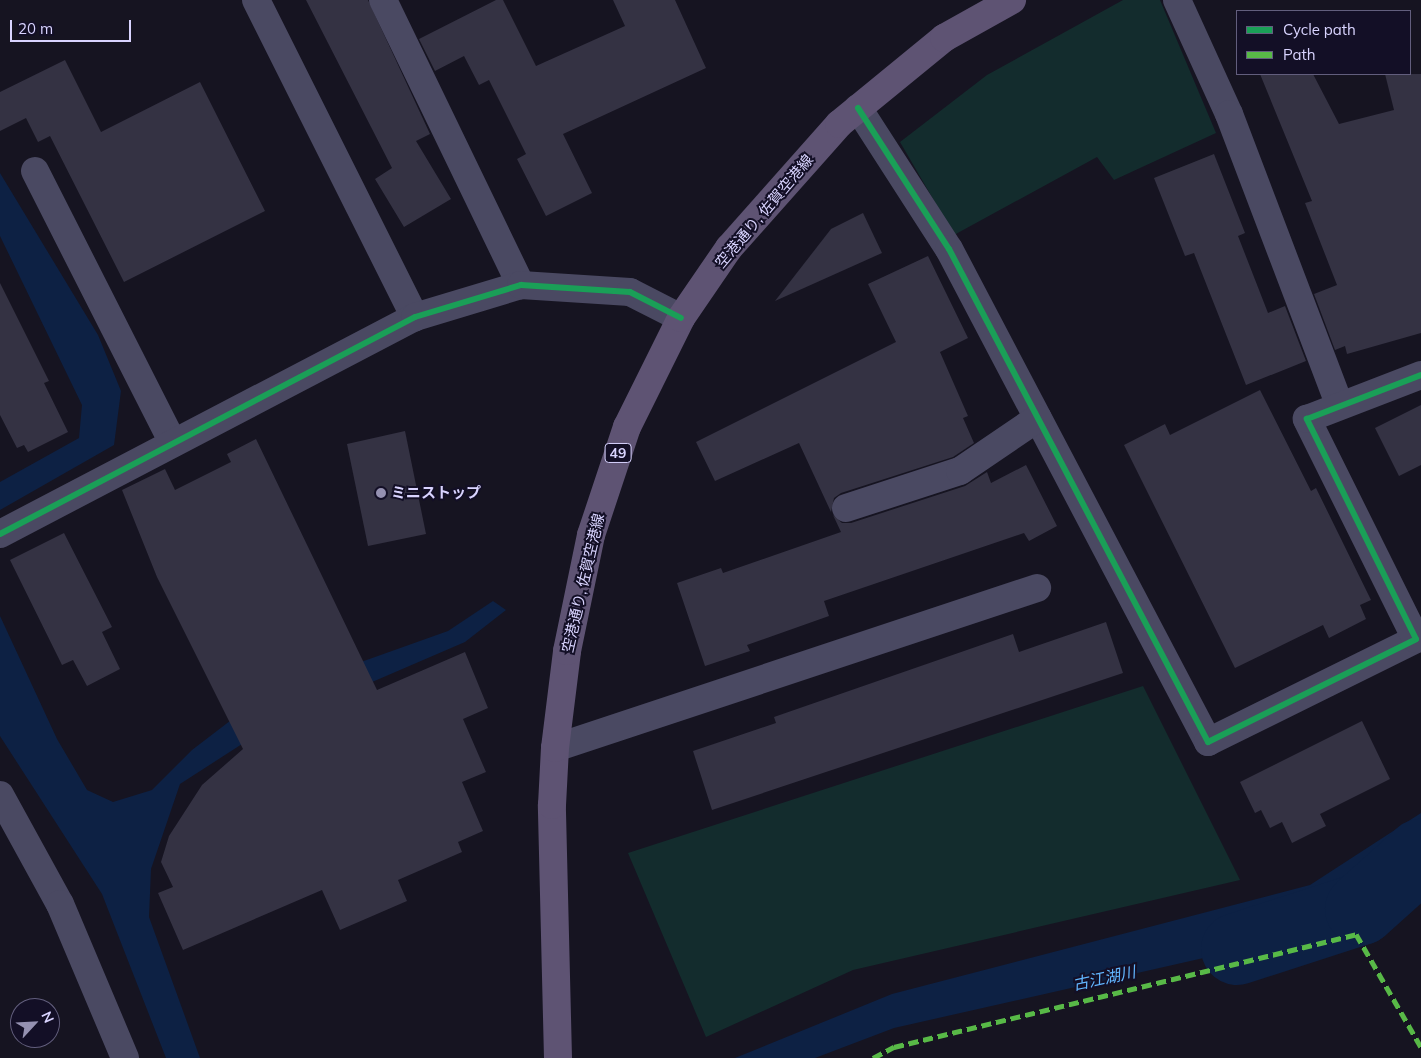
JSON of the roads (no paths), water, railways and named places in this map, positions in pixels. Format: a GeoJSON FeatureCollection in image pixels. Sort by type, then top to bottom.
{"type":"FeatureCollection","features":[{"type":"Feature","properties":{"kind":"main road","name":"空港通り, 佐賀空港線"},"geometry":{"type":"LineString","coordinates":[[558,1058],[552,805],[555,748],[567,651],[591,535],[627,427],[681,318],[729,248],[858,108],[944,38],[1012,0]]}},
{"type":"Feature","properties":{"kind":"street"},"geometry":{"type":"LineString","coordinates":[[256,0],[415,317]]}},
{"type":"Feature","properties":{"kind":"street"},"geometry":{"type":"LineString","coordinates":[[383,0],[521,285]]}},
{"type":"Feature","properties":{"kind":"street"},"geometry":{"type":"LineString","coordinates":[[1177,0],[1229,114],[1340,406]]}},
{"type":"Feature","properties":{"kind":"street"},"geometry":{"type":"LineString","coordinates":[[858,108],[949,249],[1208,742],[1416,639],[1307,419],[1421,375]]}},
{"type":"Feature","properties":{"kind":"street"},"geometry":{"type":"LineString","coordinates":[[35,171],[173,443]]}},
{"type":"Feature","properties":{"kind":"street"},"geometry":{"type":"LineString","coordinates":[[0,534],[415,317],[521,285],[630,292],[681,318]]}},
{"type":"Feature","properties":{"kind":"street"},"geometry":{"type":"LineString","coordinates":[[846,508],[960,472],[1038,418]]}},
{"type":"Feature","properties":{"kind":"street"},"geometry":{"type":"LineString","coordinates":[[555,748],[1037,588]]}},
{"type":"Feature","properties":{"kind":"street"},"geometry":{"type":"LineString","coordinates":[[0,795],[60,904],[125,1058]]}},
{"type":"Feature","properties":{"kind":"water"},"geometry":{"type":"Polygon","coordinates":[[[0,173],[98,335],[121,391],[114,445],[0,510],[0,482],[79,438],[82,405],[0,236],[0,173]]]}},
{"type":"Feature","properties":{"kind":"water"},"geometry":{"type":"Polygon","coordinates":[[[493,601],[506,610],[465,642],[270,726],[180,784],[151,869],[149,917],[200,1058],[166,1058],[102,894],[0,736],[0,616],[57,739],[87,790],[113,802],[152,790],[192,750],[260,698],[448,631],[493,601]]]}},
{"type":"Feature","properties":{"kind":"water"},"geometry":{"type":"Polygon","coordinates":[[[1421,813],[1421,855],[1310,934],[894,1028],[815,1058],[735,1058],[892,994],[1310,885],[1421,813]]]}},
{"type":"Feature","properties":{"kind":"waterway","name":"古江湖川"},"geometry":{"type":"LineString","coordinates":[[1237,949],[1361,909],[1421,855]]}},
{"type":"Feature","properties":{"kind":"place","name":"ミニストップ"},"geometry":{"type":"Point","coordinates":[381,493]}}]}
